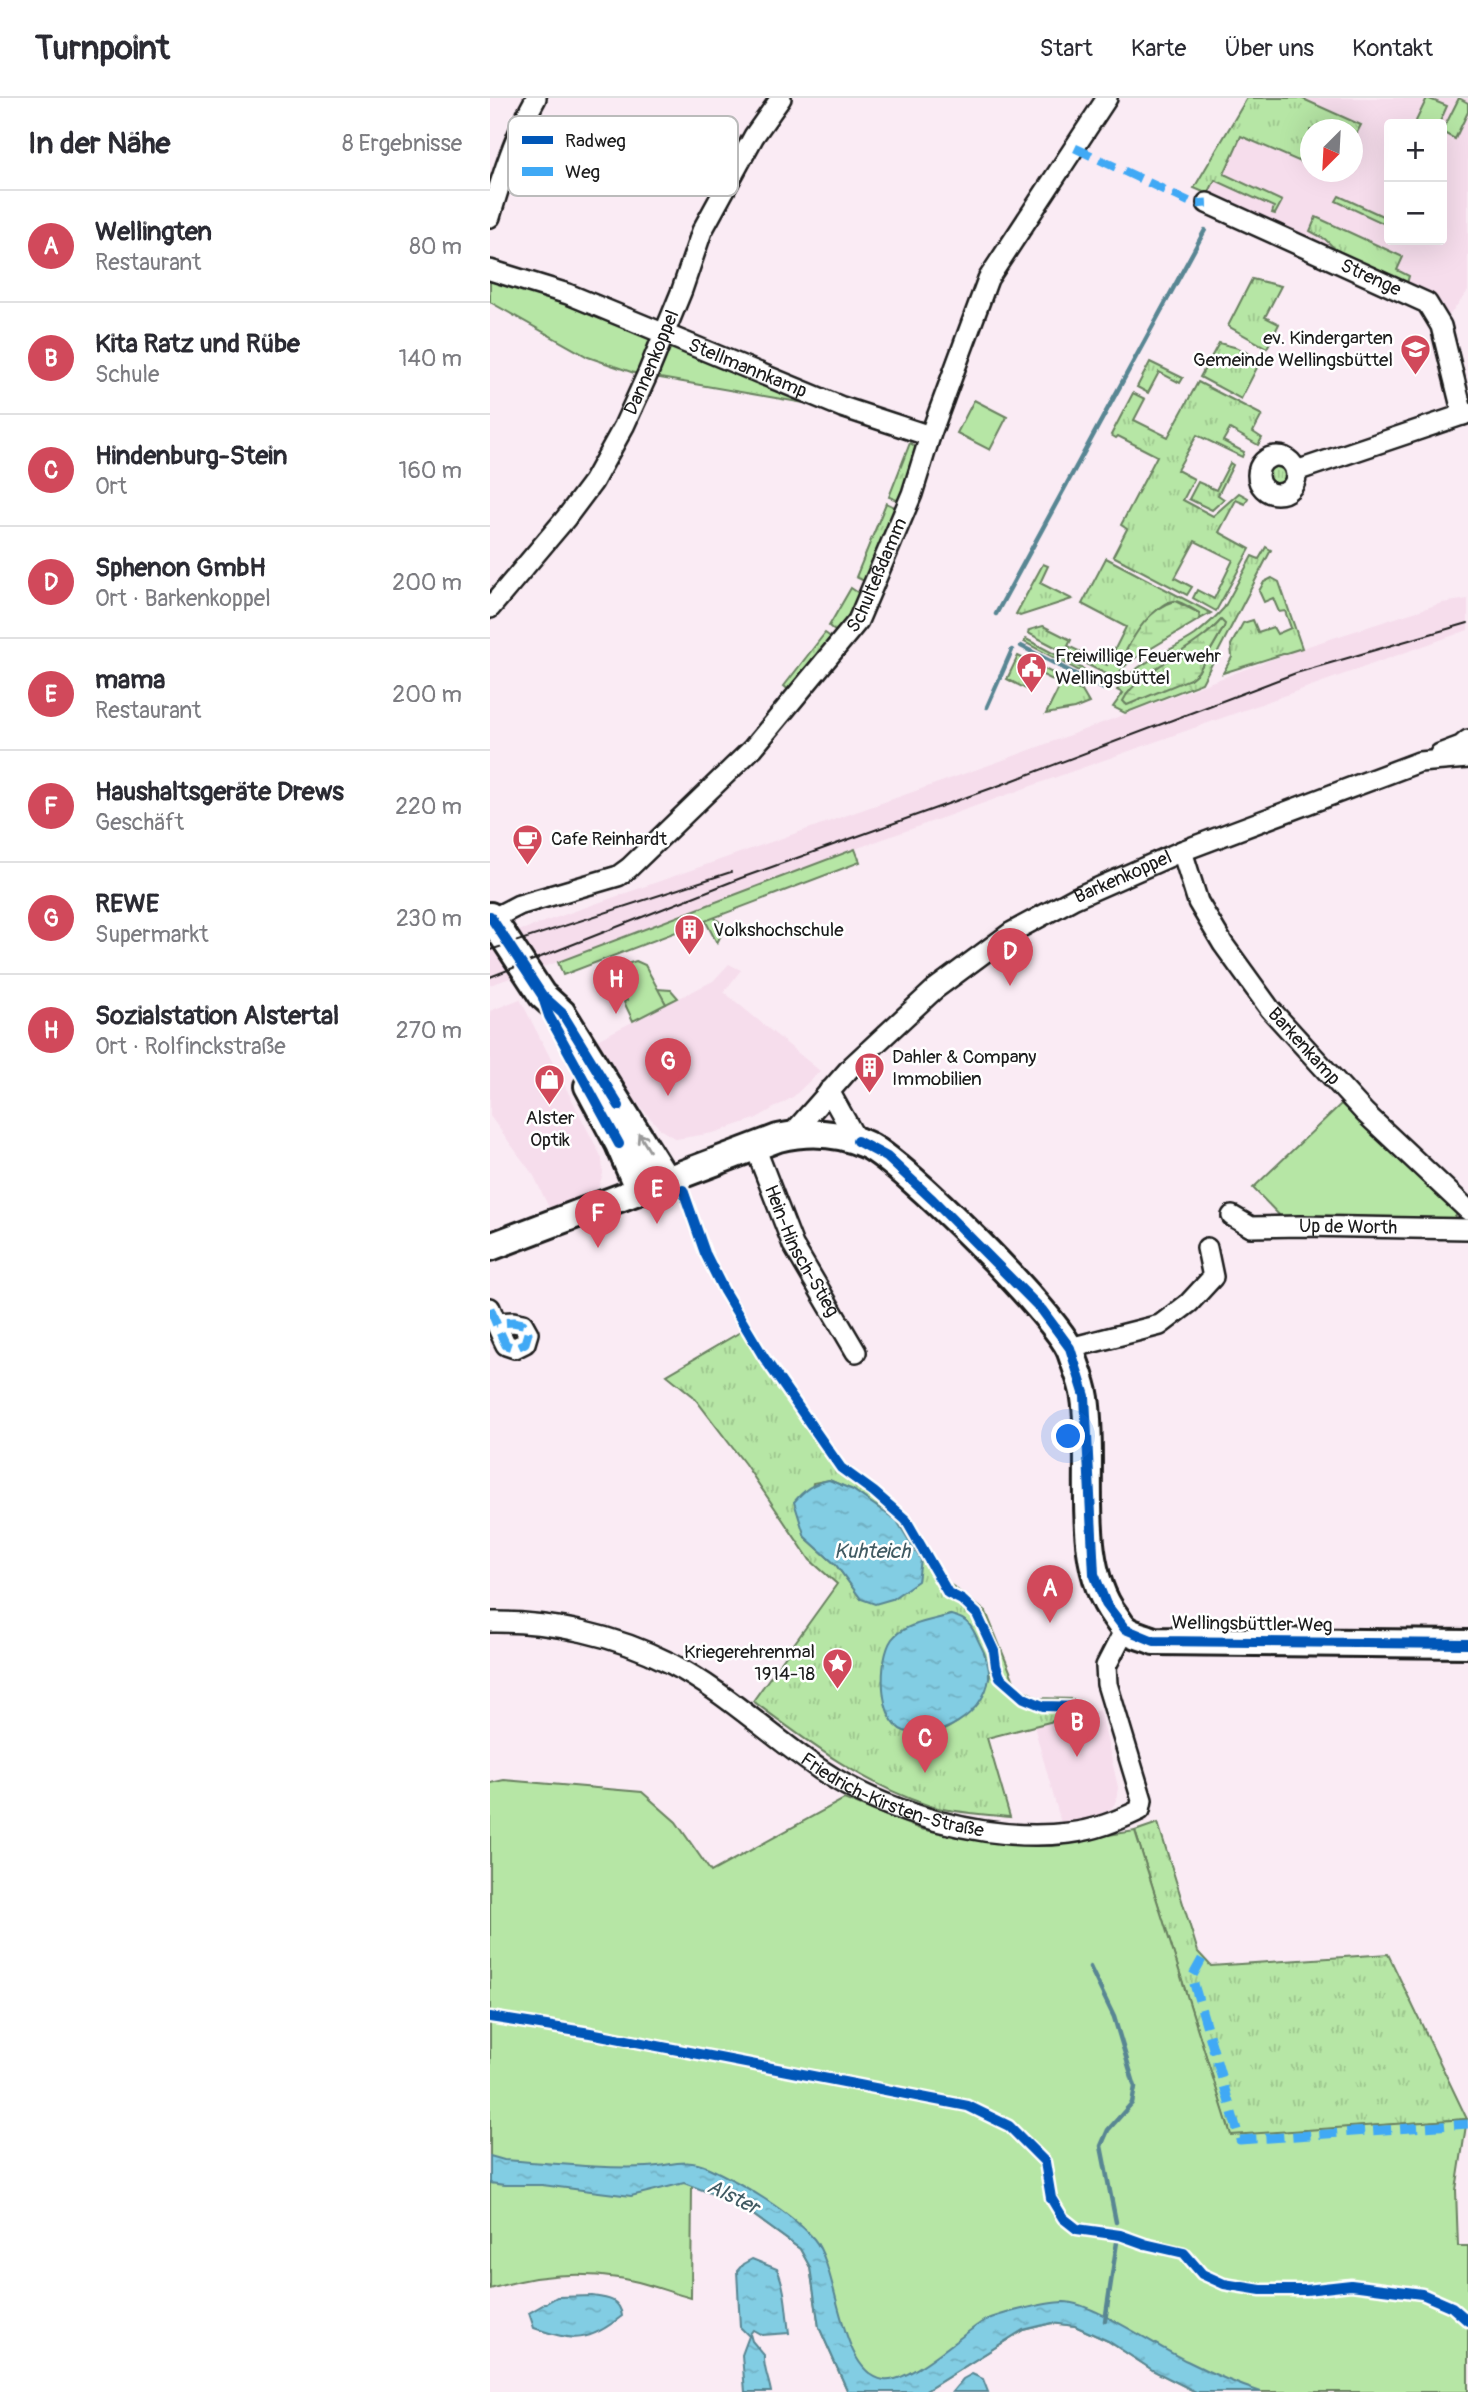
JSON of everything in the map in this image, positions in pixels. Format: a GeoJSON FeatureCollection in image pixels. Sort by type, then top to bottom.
{"type":"FeatureCollection","features":[{"type":"Feature","properties":{"kind":"main road"},"geometry":{"type":"LineString","coordinates":[[491,917],[542,995],[549,1016],[604,1114],[639,1190]]}},
{"type":"Feature","properties":{"kind":"main road"},"geometry":{"type":"LineString","coordinates":[[542,995],[562,1013],[666,1180]]}},
{"type":"Feature","properties":{"kind":"main road"},"geometry":{"type":"LineString","coordinates":[[490,1247],[791,1135],[823,1134],[857,1141],[887,1157],[1042,1310],[1070,1348],[1085,1396],[1094,1574],[1106,1604],[1125,1629]]}},
{"type":"Feature","properties":{"kind":"main road","name":"Wellingsbüttler Weg"},"geometry":{"type":"LineString","coordinates":[[1125,1629],[1154,1641],[1468,1644]]}},
{"type":"Feature","properties":{"kind":"street"},"geometry":{"type":"LineString","coordinates":[[527,116],[536,98]]}},
{"type":"Feature","properties":{"kind":"street","name":"Dannenkoppel"},"geometry":{"type":"LineString","coordinates":[[738,165],[754,136],[781,98]]}},
{"type":"Feature","properties":{"kind":"street","name":"Schulteßdamm"},"geometry":{"type":"LineString","coordinates":[[491,917],[519,905],[618,876],[629,868],[753,748],[858,621],[912,494],[930,436],[988,279],[1107,98]]}},
{"type":"Feature","properties":{"kind":"street"},"geometry":{"type":"LineString","coordinates":[[490,217],[508,161]]}},
{"type":"Feature","properties":{"kind":"street","name":"Dannenkoppel"},"geometry":{"type":"LineString","coordinates":[[490,608],[593,482],[624,426],[665,333],[702,231],[721,196]]}},
{"type":"Feature","properties":{"kind":"street","name":"Strenge"},"geometry":{"type":"LineString","coordinates":[[1207,203],[1427,303],[1440,327],[1466,414]]}},
{"type":"Feature","properties":{"kind":"street","name":"Stellmannkamp"},"geometry":{"type":"LineString","coordinates":[[490,270],[568,293],[842,407],[930,436]]}},
{"type":"Feature","properties":{"kind":"street"},"geometry":{"type":"LineString","coordinates":[[1296,471],[1466,414]]}},
{"type":"Feature","properties":{"kind":"street"},"geometry":{"type":"LineString","coordinates":[[1419,762],[1461,746],[1468,740]]}},
{"type":"Feature","properties":{"kind":"street","name":"Barkenkoppel"},"geometry":{"type":"LineString","coordinates":[[791,1135],[852,1066],[935,989],[1012,932],[1075,898],[1182,851],[1419,762],[1468,758]]}},
{"type":"Feature","properties":{"kind":"street","name":"Barkenkamp"},"geometry":{"type":"LineString","coordinates":[[1182,851],[1198,902],[1223,944],[1270,1009],[1365,1114],[1468,1210]]}},
{"type":"Feature","properties":{"kind":"street"},"geometry":{"type":"LineString","coordinates":[[829,1091],[857,1141]]}},
{"type":"Feature","properties":{"kind":"street","name":"Hein-Hinsch-Stieg"},"geometry":{"type":"LineString","coordinates":[[755,1147],[793,1245],[856,1352]]}},
{"type":"Feature","properties":{"kind":"street","name":"Up de Worth"},"geometry":{"type":"LineString","coordinates":[[1232,1216],[1251,1227],[1468,1229]]}},
{"type":"Feature","properties":{"kind":"street"},"geometry":{"type":"LineString","coordinates":[[1070,1348],[1160,1325],[1189,1303],[1213,1277],[1208,1248]]}},
{"type":"Feature","properties":{"kind":"street","name":"Friedrich-Kirsten-Straße"},"geometry":{"type":"LineString","coordinates":[[490,1622],[527,1623],[617,1641],[669,1662],[714,1688],[818,1768],[870,1797],[937,1820],[984,1830],[1031,1834],[1069,1833],[1108,1825],[1140,1810],[1142,1800],[1107,1684],[1105,1666],[1125,1629]]}},
{"type":"Feature","properties":{"kind":"shaded area"},"geometry":{"type":"Polygon","coordinates":[[[1247,98],[1468,98],[1468,291],[1441,326],[1427,303],[1194,188],[1247,98]]]}},
{"type":"Feature","properties":{"kind":"shaded area"},"geometry":{"type":"Polygon","coordinates":[[[1468,599],[1468,630],[855,849],[558,962],[490,985],[490,941],[1006,759],[1302,648],[1442,603],[1468,599]]]}},
{"type":"Feature","properties":{"kind":"shaded area"},"geometry":{"type":"Polygon","coordinates":[[[729,964],[741,970],[724,992],[820,1071],[793,1097],[755,1119],[713,1133],[676,1139],[661,1130],[620,1084],[595,1041],[713,981],[729,964]]]}},
{"type":"Feature","properties":{"kind":"shaded area"},"geometry":{"type":"Polygon","coordinates":[[[520,999],[602,1158],[603,1174],[597,1191],[550,1210],[534,1176],[490,1116],[490,1011],[520,999]]]}},
{"type":"Feature","properties":{"kind":"shaded area"},"geometry":{"type":"Polygon","coordinates":[[[1100,1710],[1118,1787],[1116,1802],[1098,1825],[1063,1830],[1034,1726],[1100,1710]]]}},
{"type":"Feature","properties":{"kind":"green space"},"geometry":{"type":"Polygon","coordinates":[[[1247,98],[1301,98],[1348,119],[1300,119],[1300,162],[1241,136],[1224,174],[1282,201],[1275,214],[1272,213],[1274,207],[1215,180],[1208,194],[1194,188],[1247,98]]]}},
{"type":"Feature","properties":{"kind":"green space"},"geometry":{"type":"Polygon","coordinates":[[[1427,98],[1447,106],[1441,119],[1417,119],[1427,98]]]}},
{"type":"Feature","properties":{"kind":"green space"},"geometry":{"type":"Polygon","coordinates":[[[1459,98],[1468,103],[1468,112],[1455,139],[1447,135],[1447,122],[1459,98]]]}},
{"type":"Feature","properties":{"kind":"green space"},"geometry":{"type":"Polygon","coordinates":[[[1339,196],[1384,217],[1384,224],[1336,201],[1339,196]]]}},
{"type":"Feature","properties":{"kind":"green space"},"geometry":{"type":"Polygon","coordinates":[[[1316,217],[1403,257],[1397,270],[1409,276],[1407,283],[1338,252],[1325,239],[1310,231],[1316,217]]]}},
{"type":"Feature","properties":{"kind":"green space"},"geometry":{"type":"Polygon","coordinates":[[[490,279],[563,298],[810,404],[637,374],[588,357],[490,302],[490,279]]]}},
{"type":"Feature","properties":{"kind":"green space"},"geometry":{"type":"Polygon","coordinates":[[[1252,279],[1281,286],[1265,317],[1279,324],[1267,348],[1228,326],[1252,279]]]}},
{"type":"Feature","properties":{"kind":"green space"},"geometry":{"type":"Polygon","coordinates":[[[1219,343],[1238,348],[1261,360],[1241,399],[1200,377],[1219,343]]]}},
{"type":"Feature","properties":{"kind":"green space"},"geometry":{"type":"Polygon","coordinates":[[[1150,362],[1183,378],[1180,383],[1159,372],[1148,393],[1137,387],[1150,362]]]}},
{"type":"Feature","properties":{"kind":"green space"},"geometry":{"type":"Polygon","coordinates":[[[1198,382],[1262,415],[1253,432],[1262,438],[1258,445],[1230,429],[1223,441],[1244,452],[1242,457],[1197,435],[1177,470],[1194,479],[1183,500],[1213,516],[1239,493],[1248,498],[1245,504],[1236,500],[1219,532],[1250,549],[1216,611],[1193,598],[1197,590],[1214,599],[1233,560],[1195,541],[1175,578],[1192,587],[1187,595],[1113,556],[1127,529],[1121,525],[1157,456],[1111,435],[1133,393],[1145,399],[1134,420],[1168,437],[1198,382]]]}},
{"type":"Feature","properties":{"kind":"green space"},"geometry":{"type":"Polygon","coordinates":[[[974,400],[1007,417],[990,450],[957,433],[974,400]]]}},
{"type":"Feature","properties":{"kind":"green space"},"geometry":{"type":"Polygon","coordinates":[[[910,443],[916,447],[902,502],[889,497],[910,443]]]}},
{"type":"Feature","properties":{"kind":"green space"},"geometry":{"type":"Polygon","coordinates":[[[1230,463],[1233,465],[1218,495],[1224,499],[1212,510],[1189,499],[1198,482],[1216,490],[1230,463]]]}},
{"type":"Feature","properties":{"kind":"green space"},"geometry":{"type":"Polygon","coordinates":[[[1276,467],[1282,470],[1285,476],[1282,482],[1276,485],[1270,482],[1267,476],[1270,470],[1276,467]]]}},
{"type":"Feature","properties":{"kind":"green space"},"geometry":{"type":"Polygon","coordinates":[[[886,503],[899,509],[868,583],[856,577],[886,503]]]}},
{"type":"Feature","properties":{"kind":"green space"},"geometry":{"type":"Polygon","coordinates":[[[1266,547],[1271,550],[1202,683],[1125,713],[1113,707],[1123,693],[1117,690],[1132,672],[1195,635],[1224,608],[1252,556],[1259,559],[1266,547]],[[1221,621],[1196,644],[1154,670],[1126,695],[1190,679],[1198,672],[1224,627],[1221,621]]]}},
{"type":"Feature","properties":{"kind":"green space"},"geometry":{"type":"Polygon","coordinates":[[[1106,558],[1211,613],[1200,619],[1199,613],[1184,604],[1174,601],[1166,603],[1152,616],[1127,660],[1130,661],[1114,678],[1086,664],[1090,657],[1107,665],[1126,627],[1082,604],[1106,558]]]}},
{"type":"Feature","properties":{"kind":"green space"},"geometry":{"type":"Polygon","coordinates":[[[1043,564],[1048,566],[1040,583],[1072,599],[1020,616],[1016,614],[1043,564]]]}},
{"type":"Feature","properties":{"kind":"green space"},"geometry":{"type":"Polygon","coordinates":[[[1272,578],[1279,582],[1302,648],[1223,673],[1232,657],[1231,645],[1243,623],[1253,620],[1258,632],[1273,627],[1277,634],[1291,628],[1285,611],[1279,612],[1273,598],[1264,602],[1259,591],[1264,582],[1272,578]]]}},
{"type":"Feature","properties":{"kind":"green space"},"geometry":{"type":"Polygon","coordinates":[[[851,588],[860,594],[838,634],[829,626],[851,588]]]}},
{"type":"Feature","properties":{"kind":"green space"},"geometry":{"type":"Polygon","coordinates":[[[1175,601],[1199,613],[1200,619],[1130,661],[1123,656],[1150,616],[1175,601]]]}},
{"type":"Feature","properties":{"kind":"green space"},"geometry":{"type":"Polygon","coordinates":[[[1221,620],[1225,624],[1224,627],[1198,672],[1190,679],[1127,705],[1123,701],[1141,680],[1198,641],[1221,620]]]}},
{"type":"Feature","properties":{"kind":"green space"},"geometry":{"type":"Polygon","coordinates":[[[1043,626],[1071,640],[1068,646],[1083,653],[1080,660],[1028,633],[1029,630],[1043,626]]]}},
{"type":"Feature","properties":{"kind":"green space"},"geometry":{"type":"Polygon","coordinates":[[[825,633],[835,640],[791,692],[784,686],[825,633]]]}},
{"type":"Feature","properties":{"kind":"green space"},"geometry":{"type":"Polygon","coordinates":[[[1026,639],[1110,683],[1108,686],[1024,642],[1026,639]]]}},
{"type":"Feature","properties":{"kind":"green space"},"geometry":{"type":"Polygon","coordinates":[[[1018,656],[1063,678],[1063,683],[1082,691],[1089,703],[1046,714],[1061,684],[1035,671],[1026,689],[1007,679],[1018,656]]]}},
{"type":"Feature","properties":{"kind":"green space"},"geometry":{"type":"Polygon","coordinates":[[[855,849],[860,862],[563,975],[558,962],[855,849]]]}},
{"type":"Feature","properties":{"kind":"green space"},"geometry":{"type":"Polygon","coordinates":[[[714,917],[725,927],[717,943],[705,920],[714,917]]]}},
{"type":"Feature","properties":{"kind":"green space"},"geometry":{"type":"Polygon","coordinates":[[[636,961],[645,965],[666,1004],[633,1021],[624,1002],[627,1000],[624,994],[620,996],[618,991],[621,990],[611,969],[636,961]]]}},
{"type":"Feature","properties":{"kind":"green space"},"geometry":{"type":"Polygon","coordinates":[[[657,989],[671,990],[678,998],[666,1004],[657,989]]]}},
{"type":"Feature","properties":{"kind":"green space"},"geometry":{"type":"Polygon","coordinates":[[[1341,1104],[1456,1206],[1458,1211],[1454,1220],[1284,1220],[1253,1188],[1341,1104]]]}},
{"type":"Feature","properties":{"kind":"green space"},"geometry":{"type":"Polygon","coordinates":[[[749,1327],[843,1467],[882,1495],[910,1521],[946,1581],[986,1612],[1016,1686],[1039,1698],[1073,1699],[1077,1715],[987,1738],[1010,1817],[959,1812],[905,1797],[837,1761],[753,1701],[837,1584],[810,1560],[745,1464],[693,1396],[667,1375],[749,1327]],[[829,1480],[813,1483],[805,1537],[836,1565],[861,1599],[921,1560],[897,1521],[852,1490],[829,1480]],[[950,1615],[903,1630],[911,1733],[939,1732],[957,1722],[978,1701],[990,1675],[950,1615]]]}},
{"type":"Feature","properties":{"kind":"green space"},"geometry":{"type":"Polygon","coordinates":[[[504,1780],[642,1792],[676,1822],[711,1872],[844,1799],[920,1829],[997,1843],[1054,1843],[1135,1831],[1231,2135],[1467,2119],[1456,2190],[1458,2246],[1468,2246],[1468,2392],[1196,2392],[1154,2371],[1108,2341],[1075,2326],[1052,2323],[1023,2330],[924,2392],[848,2392],[819,2327],[810,2267],[800,2249],[737,2203],[692,2185],[691,2298],[627,2279],[586,2275],[537,2278],[490,2289],[490,1783],[504,1780]]]}},
{"type":"Feature","properties":{"kind":"green space"},"geometry":{"type":"Polygon","coordinates":[[[1158,1823],[1198,1952],[1211,1966],[1388,1954],[1467,2119],[1231,2136],[1135,1831],[1158,1823]]]}},
{"type":"Feature","properties":{"kind":"water","name":"Kuhteich"},"geometry":{"type":"Polygon","coordinates":[[[829,1480],[853,1490],[897,1521],[921,1560],[918,1581],[892,1599],[875,1604],[861,1599],[836,1565],[805,1537],[794,1502],[809,1488],[829,1480]]]}},
{"type":"Feature","properties":{"kind":"water"},"geometry":{"type":"Polygon","coordinates":[[[951,1615],[969,1624],[983,1650],[989,1673],[986,1691],[969,1713],[945,1729],[917,1734],[904,1731],[895,1725],[885,1703],[883,1674],[887,1648],[892,1639],[903,1630],[951,1615]]]}},
{"type":"Feature","properties":{"kind":"water","name":"Alster"},"geometry":{"type":"Polygon","coordinates":[[[490,2156],[504,2160],[611,2167],[692,2163],[735,2181],[793,2219],[814,2239],[822,2253],[848,2340],[857,2359],[869,2373],[884,2380],[894,2379],[920,2367],[982,2322],[1022,2309],[1064,2302],[1092,2310],[1196,2365],[1261,2392],[1196,2392],[1154,2371],[1108,2341],[1075,2326],[1052,2323],[1023,2330],[924,2392],[848,2392],[819,2327],[810,2267],[800,2249],[737,2203],[684,2183],[631,2196],[542,2185],[490,2183],[490,2156]]]}},
{"type":"Feature","properties":{"kind":"water"},"geometry":{"type":"Polygon","coordinates":[[[752,2259],[777,2269],[785,2300],[789,2333],[762,2335],[753,2330],[750,2334],[752,2341],[764,2355],[771,2392],[745,2392],[742,2355],[749,2336],[740,2327],[737,2271],[752,2259]]]}},
{"type":"Feature","properties":{"kind":"water"},"geometry":{"type":"Polygon","coordinates":[[[592,2296],[616,2303],[622,2316],[599,2331],[580,2337],[560,2336],[534,2328],[529,2313],[557,2297],[592,2296]]]}},
{"type":"Feature","properties":{"kind":"water"},"geometry":{"type":"Polygon","coordinates":[[[972,2374],[983,2379],[988,2392],[952,2392],[963,2379],[972,2374]]]}},
{"type":"Feature","properties":{"kind":"waterway"},"geometry":{"type":"LineString","coordinates":[[996,614],[1205,230]]}},
{"type":"Feature","properties":{"kind":"waterway"},"geometry":{"type":"LineString","coordinates":[[1021,646],[1104,689]]}},
{"type":"Feature","properties":{"kind":"waterway"},"geometry":{"type":"LineString","coordinates":[[987,707],[1012,650]]}},
{"type":"Feature","properties":{"kind":"waterway"},"geometry":{"type":"LineString","coordinates":[[1090,1967],[1114,2017],[1135,2087],[1132,2103],[1108,2130],[1101,2146],[1116,2222]]}},
{"type":"Feature","properties":{"kind":"waterway"},"geometry":{"type":"LineString","coordinates":[[1105,2321],[1117,2242]]}},
{"type":"Feature","properties":{"kind":"tram line"},"geometry":{"type":"LineString","coordinates":[[490,977],[741,878],[1006,783],[1296,673],[1468,623]]}},
{"type":"Feature","properties":{"kind":"tram line"},"geometry":{"type":"LineString","coordinates":[[490,950],[731,872]]}},
{"type":"Feature","properties":{"kind":"marked path"},"geometry":{"type":"LineString","coordinates":[[1075,148],[1194,204],[1207,203]]}},
{"type":"Feature","properties":{"kind":"marked path"},"geometry":{"type":"LineString","coordinates":[[490,1308],[494,1318],[496,1322],[498,1327],[506,1345],[515,1348],[525,1343],[528,1333],[523,1324],[513,1322],[496,1323]]}},
{"type":"Feature","properties":{"kind":"marked path"},"geometry":{"type":"LineString","coordinates":[[1202,1959],[1192,1977],[1240,2140],[1468,2124]]}},
{"type":"Feature","properties":{"kind":"cycle path"},"geometry":{"type":"LineString","coordinates":[[490,916],[542,995],[562,1013],[619,1106]]}},
{"type":"Feature","properties":{"kind":"cycle path"},"geometry":{"type":"LineString","coordinates":[[543,998],[549,1016],[619,1144]]}},
{"type":"Feature","properties":{"kind":"cycle path"},"geometry":{"type":"LineString","coordinates":[[857,1141],[887,1157],[933,1200],[1042,1310],[1070,1348],[1085,1396],[1094,1574],[1106,1604],[1125,1629],[1154,1641],[1468,1644]]}},
{"type":"Feature","properties":{"kind":"cycle path"},"geometry":{"type":"LineString","coordinates":[[683,1190],[705,1253],[763,1356],[841,1468],[906,1520],[948,1593],[962,1600],[977,1614],[994,1651],[1000,1677],[1024,1698],[1043,1706],[1082,1707]]}},
{"type":"Feature","properties":{"kind":"cycle path"},"geometry":{"type":"LineString","coordinates":[[490,2017],[590,2033],[968,2106],[1009,2126],[1045,2162],[1051,2198],[1063,2218],[1077,2229],[1120,2235],[1184,2253],[1202,2274],[1224,2284],[1261,2290],[1306,2290],[1351,2285],[1422,2294],[1452,2307],[1468,2321]]}},
{"type":"Feature","properties":{"kind":"place","name":"ev. Kindergarten Gemeinde Wellingsbüttel"},"geometry":{"type":"Point","coordinates":[1416,376]}},
{"type":"Feature","properties":{"kind":"place","name":"Freiwillige Feuerwehr Wellingsbüttel"},"geometry":{"type":"Point","coordinates":[1032,694]}},
{"type":"Feature","properties":{"kind":"place","name":"Cafe Reinhardt"},"geometry":{"type":"Point","coordinates":[528,866]}},
{"type":"Feature","properties":{"kind":"place","name":"Volkshochschule"},"geometry":{"type":"Point","coordinates":[690,957]}},
{"type":"Feature","properties":{"kind":"place","name":"Sphenon GmbH"},"geometry":{"type":"Point","coordinates":[1010,986]}},
{"type":"Feature","properties":{"kind":"place","name":"Sozialstation Alstertal"},"geometry":{"type":"Point","coordinates":[616,1014]}},
{"type":"Feature","properties":{"kind":"place","name":"Dahler & Company Immobilien"},"geometry":{"type":"Point","coordinates":[869,1095]}},
{"type":"Feature","properties":{"kind":"place","name":"REWE"},"geometry":{"type":"Point","coordinates":[668,1096]}},
{"type":"Feature","properties":{"kind":"place","name":"Alster Optik"},"geometry":{"type":"Point","coordinates":[550,1106]}},
{"type":"Feature","properties":{"kind":"place","name":"mama"},"geometry":{"type":"Point","coordinates":[657,1224]}},
{"type":"Feature","properties":{"kind":"place","name":"Haushaltsgeräte Drews"},"geometry":{"type":"Point","coordinates":[598,1248]}},
{"type":"Feature","properties":{"kind":"place","name":"Wellingten"},"geometry":{"type":"Point","coordinates":[1050,1623]}},
{"type":"Feature","properties":{"kind":"place","name":"Kriegerehrenmal 1914-18"},"geometry":{"type":"Point","coordinates":[838,1690]}},
{"type":"Feature","properties":{"kind":"place","name":"Kita Ratz und Rübe"},"geometry":{"type":"Point","coordinates":[1077,1757]}},
{"type":"Feature","properties":{"kind":"place","name":"Hindenburg-Stein"},"geometry":{"type":"Point","coordinates":[925,1773]}}]}
